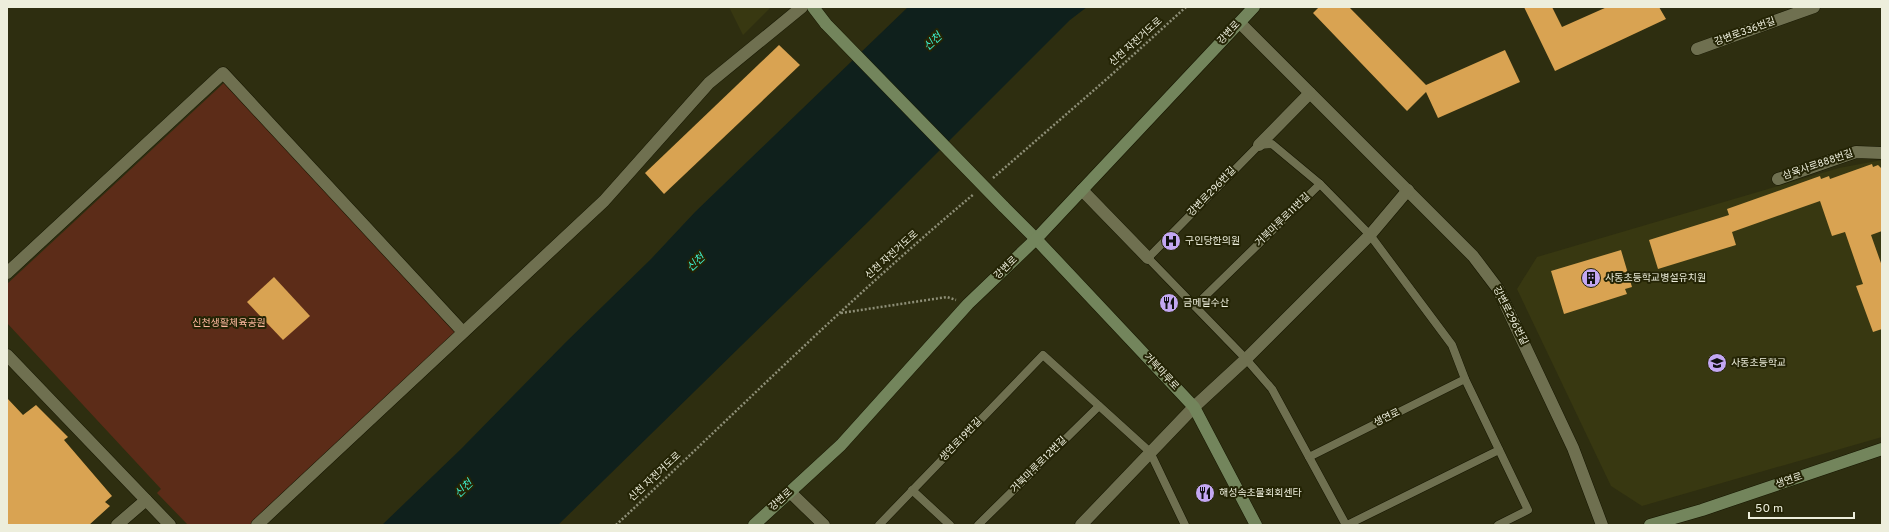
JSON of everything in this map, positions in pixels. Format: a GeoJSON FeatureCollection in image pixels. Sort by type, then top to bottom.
{"type":"FeatureCollection","features":[{"type":"Feature","properties":{"kind":"street"},"geometry":{"type":"LineString","coordinates":[[257,525],[604,201],[710,83],[802,7]]}},
{"type":"Feature","properties":{"kind":"street","name":"거북마루로"},"geometry":{"type":"LineString","coordinates":[[812,7],[826,24],[1036,238],[1194,407],[1256,525]]}},
{"type":"Feature","properties":{"kind":"street","name":"강변로"},"geometry":{"type":"LineString","coordinates":[[754,525],[841,445],[968,304],[1036,238],[1254,7]]}},
{"type":"Feature","properties":{"kind":"street","name":"강변로336번길"},"geometry":{"type":"LineString","coordinates":[[1697,50],[1793,11],[1814,7]]}},
{"type":"Feature","properties":{"kind":"street","name":"강변로296번길"},"geometry":{"type":"LineString","coordinates":[[1240,23],[1473,256],[1498,289],[1573,448],[1602,525]]}},
{"type":"Feature","properties":{"kind":"street"},"geometry":{"type":"LineString","coordinates":[[7,273],[223,73],[463,332]]}},
{"type":"Feature","properties":{"kind":"street","name":"강변로296번길"},"geometry":{"type":"LineString","coordinates":[[1259,145],[1310,93]]}},
{"type":"Feature","properties":{"kind":"street","name":"삼육사로888번길"},"geometry":{"type":"LineString","coordinates":[[1778,179],[1856,152],[1882,153]]}},
{"type":"Feature","properties":{"kind":"street"},"geometry":{"type":"LineString","coordinates":[[1082,190],[1148,258]]}},
{"type":"Feature","properties":{"kind":"street"},"geometry":{"type":"LineString","coordinates":[[1082,524],[1194,407],[1246,359],[1370,235],[1408,190]]}},
{"type":"Feature","properties":{"kind":"street"},"geometry":{"type":"LineString","coordinates":[[7,355],[170,525]]}},
{"type":"Feature","properties":{"kind":"street","name":"생연로"},"geometry":{"type":"LineString","coordinates":[[1650,525],[1702,510],[1882,449]]}},
{"type":"Feature","properties":{"kind":"street"},"geometry":{"type":"LineString","coordinates":[[790,492],[824,525]]}},
{"type":"Feature","properties":{"kind":"street"},"geometry":{"type":"LineString","coordinates":[[117,525],[146,500]]}},
{"type":"Feature","properties":{"kind":"lane"},"geometry":{"type":"LineString","coordinates":[[1259,145],[1272,144],[1320,184],[1370,235],[1452,345],[1465,379],[1528,510],[1498,525]]}},
{"type":"Feature","properties":{"kind":"lane","name":"강변로296번길"},"geometry":{"type":"LineString","coordinates":[[1148,258],[1259,145]]}},
{"type":"Feature","properties":{"kind":"lane","name":"거북마루로11번길"},"geometry":{"type":"LineString","coordinates":[[1195,306],[1320,184]]}},
{"type":"Feature","properties":{"kind":"lane"},"geometry":{"type":"LineString","coordinates":[[1148,258],[1246,359],[1272,389],[1346,525],[1499,450]]}},
{"type":"Feature","properties":{"kind":"lane","name":"생연로19번길"},"geometry":{"type":"LineString","coordinates":[[879,525],[1043,355],[1099,406]]}},
{"type":"Feature","properties":{"kind":"lane","name":"생연로"},"geometry":{"type":"LineString","coordinates":[[1309,457],[1465,379]]}},
{"type":"Feature","properties":{"kind":"lane"},"geometry":{"type":"LineString","coordinates":[[1099,406],[1150,452],[1185,525]]}},
{"type":"Feature","properties":{"kind":"lane","name":"거북마루로12번길"},"geometry":{"type":"LineString","coordinates":[[978,525],[1099,406]]}},
{"type":"Feature","properties":{"kind":"lane"},"geometry":{"type":"LineString","coordinates":[[912,490],[950,525]]}},
{"type":"Feature","properties":{"kind":"path","name":"신천 자전거도로"},"geometry":{"type":"LineString","coordinates":[[987,183],[1036,142],[1186,7]]}},
{"type":"Feature","properties":{"kind":"path","name":"신천 자전거도로"},"geometry":{"type":"LineString","coordinates":[[616,525],[840,313],[976,192]]}},
{"type":"Feature","properties":{"kind":"path"},"geometry":{"type":"LineString","coordinates":[[840,313],[947,296],[968,304]]}},
{"type":"Feature","properties":{"kind":"shaded area"},"geometry":{"type":"Polygon","coordinates":[[[729,7],[771,7],[743,35],[729,7]]]}},
{"type":"Feature","properties":{"kind":"shaded area","name":"사동초등학교"},"geometry":{"type":"Polygon","coordinates":[[[1882,160],[1882,437],[1642,506],[1611,486],[1517,289],[1537,257],[1839,168],[1882,160]]]}},
{"type":"Feature","properties":{"kind":"green space","name":"신천생활체육공원"},"geometry":{"type":"Polygon","coordinates":[[[226,81],[459,333],[252,525],[188,525],[157,493],[161,489],[7,323],[7,284],[226,81]]]}},
{"type":"Feature","properties":{"kind":"water","name":"신천"},"geometry":{"type":"Polygon","coordinates":[[[908,7],[1087,7],[1070,20],[870,220],[558,525],[382,525],[461,449],[565,343],[651,259],[695,212],[908,7]]]}},
{"type":"Feature","properties":{"kind":"building"},"geometry":{"type":"Polygon","coordinates":[[[1319,7],[1349,7],[1426,85],[1505,50],[1520,82],[1438,118],[1426,92],[1407,111],[1313,13],[1319,7]]]}},
{"type":"Feature","properties":{"kind":"building"},"geometry":{"type":"Polygon","coordinates":[[[1524,7],[1552,7],[1562,27],[1607,7],[1659,7],[1666,19],[1555,71],[1524,7]]]}},
{"type":"Feature","properties":{"kind":"building"},"geometry":{"type":"Polygon","coordinates":[[[779,45],[800,65],[664,194],[645,173],[779,45]]]}},
{"type":"Feature","properties":{"kind":"building"},"geometry":{"type":"Polygon","coordinates":[[[1872,164],[1873,167],[1878,165],[1882,169],[1882,231],[1871,235],[1882,266],[1882,329],[1873,332],[1856,286],[1863,284],[1845,232],[1832,236],[1820,201],[1732,232],[1736,245],[1658,269],[1649,240],[1729,215],[1727,209],[1820,176],[1821,179],[1829,176],[1830,179],[1872,164]]]}},
{"type":"Feature","properties":{"kind":"building","name":"사동초등학교병설유치원"},"geometry":{"type":"Polygon","coordinates":[[[1621,250],[1632,287],[1625,289],[1627,294],[1564,314],[1551,271],[1621,250]]]}},
{"type":"Feature","properties":{"kind":"building"},"geometry":{"type":"Polygon","coordinates":[[[274,277],[310,316],[283,340],[247,302],[274,277]]]}},
{"type":"Feature","properties":{"kind":"building"},"geometry":{"type":"Polygon","coordinates":[[[7,398],[23,415],[36,405],[68,437],[64,440],[112,496],[105,502],[110,506],[89,525],[7,525],[7,398]]]}},
{"type":"Feature","properties":{"kind":"place","name":"구인당한의원"},"geometry":{"type":"Point","coordinates":[1171,241]}},
{"type":"Feature","properties":{"kind":"place","name":"사동초등학교병설유치원"},"geometry":{"type":"Point","coordinates":[1591,278]}},
{"type":"Feature","properties":{"kind":"place","name":"금메달수산"},"geometry":{"type":"Point","coordinates":[1169,303]}},
{"type":"Feature","properties":{"kind":"place","name":"사동초등학교"},"geometry":{"type":"Point","coordinates":[1717,363]}},
{"type":"Feature","properties":{"kind":"place","name":"해성속초물회회센타"},"geometry":{"type":"Point","coordinates":[1205,493]}}]}
